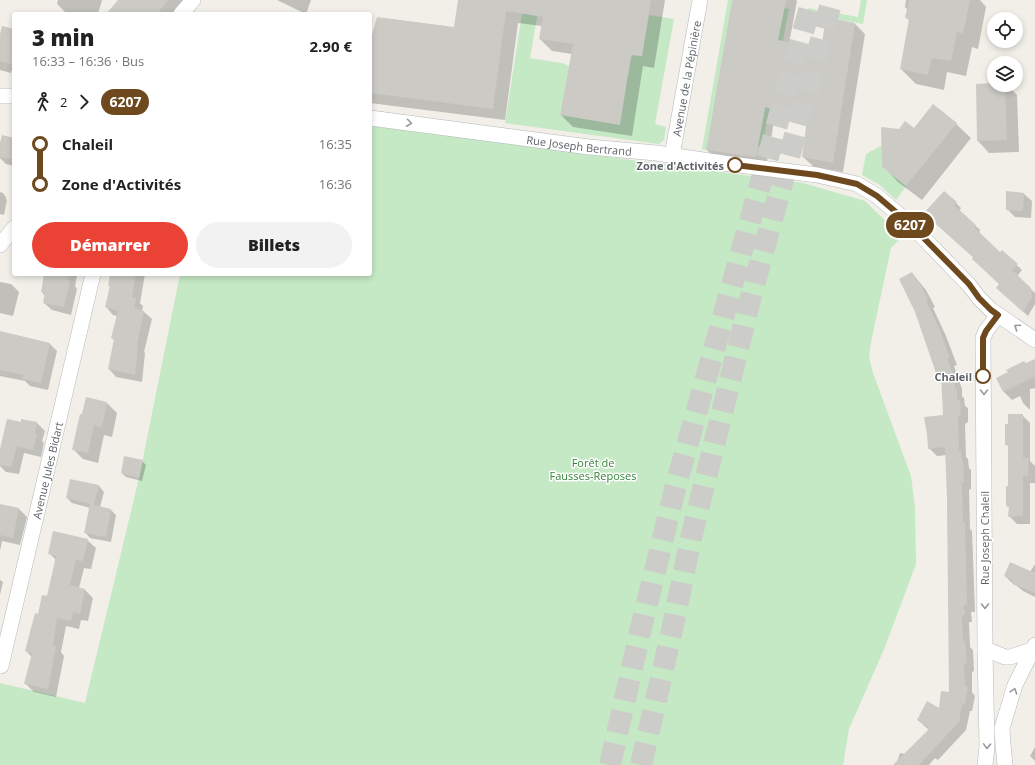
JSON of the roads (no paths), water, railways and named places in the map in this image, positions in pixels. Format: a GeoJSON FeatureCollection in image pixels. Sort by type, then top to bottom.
{"type":"FeatureCollection","features":[{"type":"Feature","properties":{"kind":"street"},"geometry":{"type":"LineString","coordinates":[[183,12],[193,0]]}},
{"type":"Feature","properties":{"kind":"street","name":"Avenue de la Pépinière"},"geometry":{"type":"LineString","coordinates":[[672,156],[700,0]]}},
{"type":"Feature","properties":{"kind":"street"},"geometry":{"type":"LineString","coordinates":[[0,96],[12,96]]}},
{"type":"Feature","properties":{"kind":"street","name":"Rue Joseph Bertrand"},"geometry":{"type":"LineString","coordinates":[[372,118],[817,175],[857,184],[877,196],[910,224],[969,284],[979,298],[991,310],[1035,340]]}},
{"type":"Feature","properties":{"kind":"street"},"geometry":{"type":"LineString","coordinates":[[0,245],[12,230]]}},
{"type":"Feature","properties":{"kind":"street","name":"Avenue Jules Bidart"},"geometry":{"type":"LineString","coordinates":[[1,666],[93,276]]}},
{"type":"Feature","properties":{"kind":"street","name":"Rue Joseph Chaleil"},"geometry":{"type":"LineString","coordinates":[[985,765],[987,747],[983,338],[986,331],[998,315]]}},
{"type":"Feature","properties":{"kind":"street"},"geometry":{"type":"LineString","coordinates":[[985,649],[1005,657],[1010,657],[1034,647]]}},
{"type":"Feature","properties":{"kind":"street"},"geometry":{"type":"LineString","coordinates":[[1005,765],[1002,728],[1015,685],[1034,647]]}},
{"type":"Feature","properties":{"kind":"tunnel"},"geometry":{"type":"LineString","coordinates":[[610,765],[641,628],[676,485],[812,0]]}},
{"type":"Feature","properties":{"kind":"tunnel"},"geometry":{"type":"LineString","coordinates":[[641,765],[671,635],[691,538],[751,296],[832,0]]}},
{"type":"Feature","properties":{"kind":"place","name":"Zone d'Activités"},"geometry":{"type":"Point","coordinates":[735,165]}},
{"type":"Feature","properties":{"kind":"place","name":"Chaleil"},"geometry":{"type":"Point","coordinates":[983,376]}},
{"type":"Feature","properties":{"kind":"park label","name":"Forêt de Fausses-Reposes"},"geometry":{"type":"Point","coordinates":[593,468]}}]}
